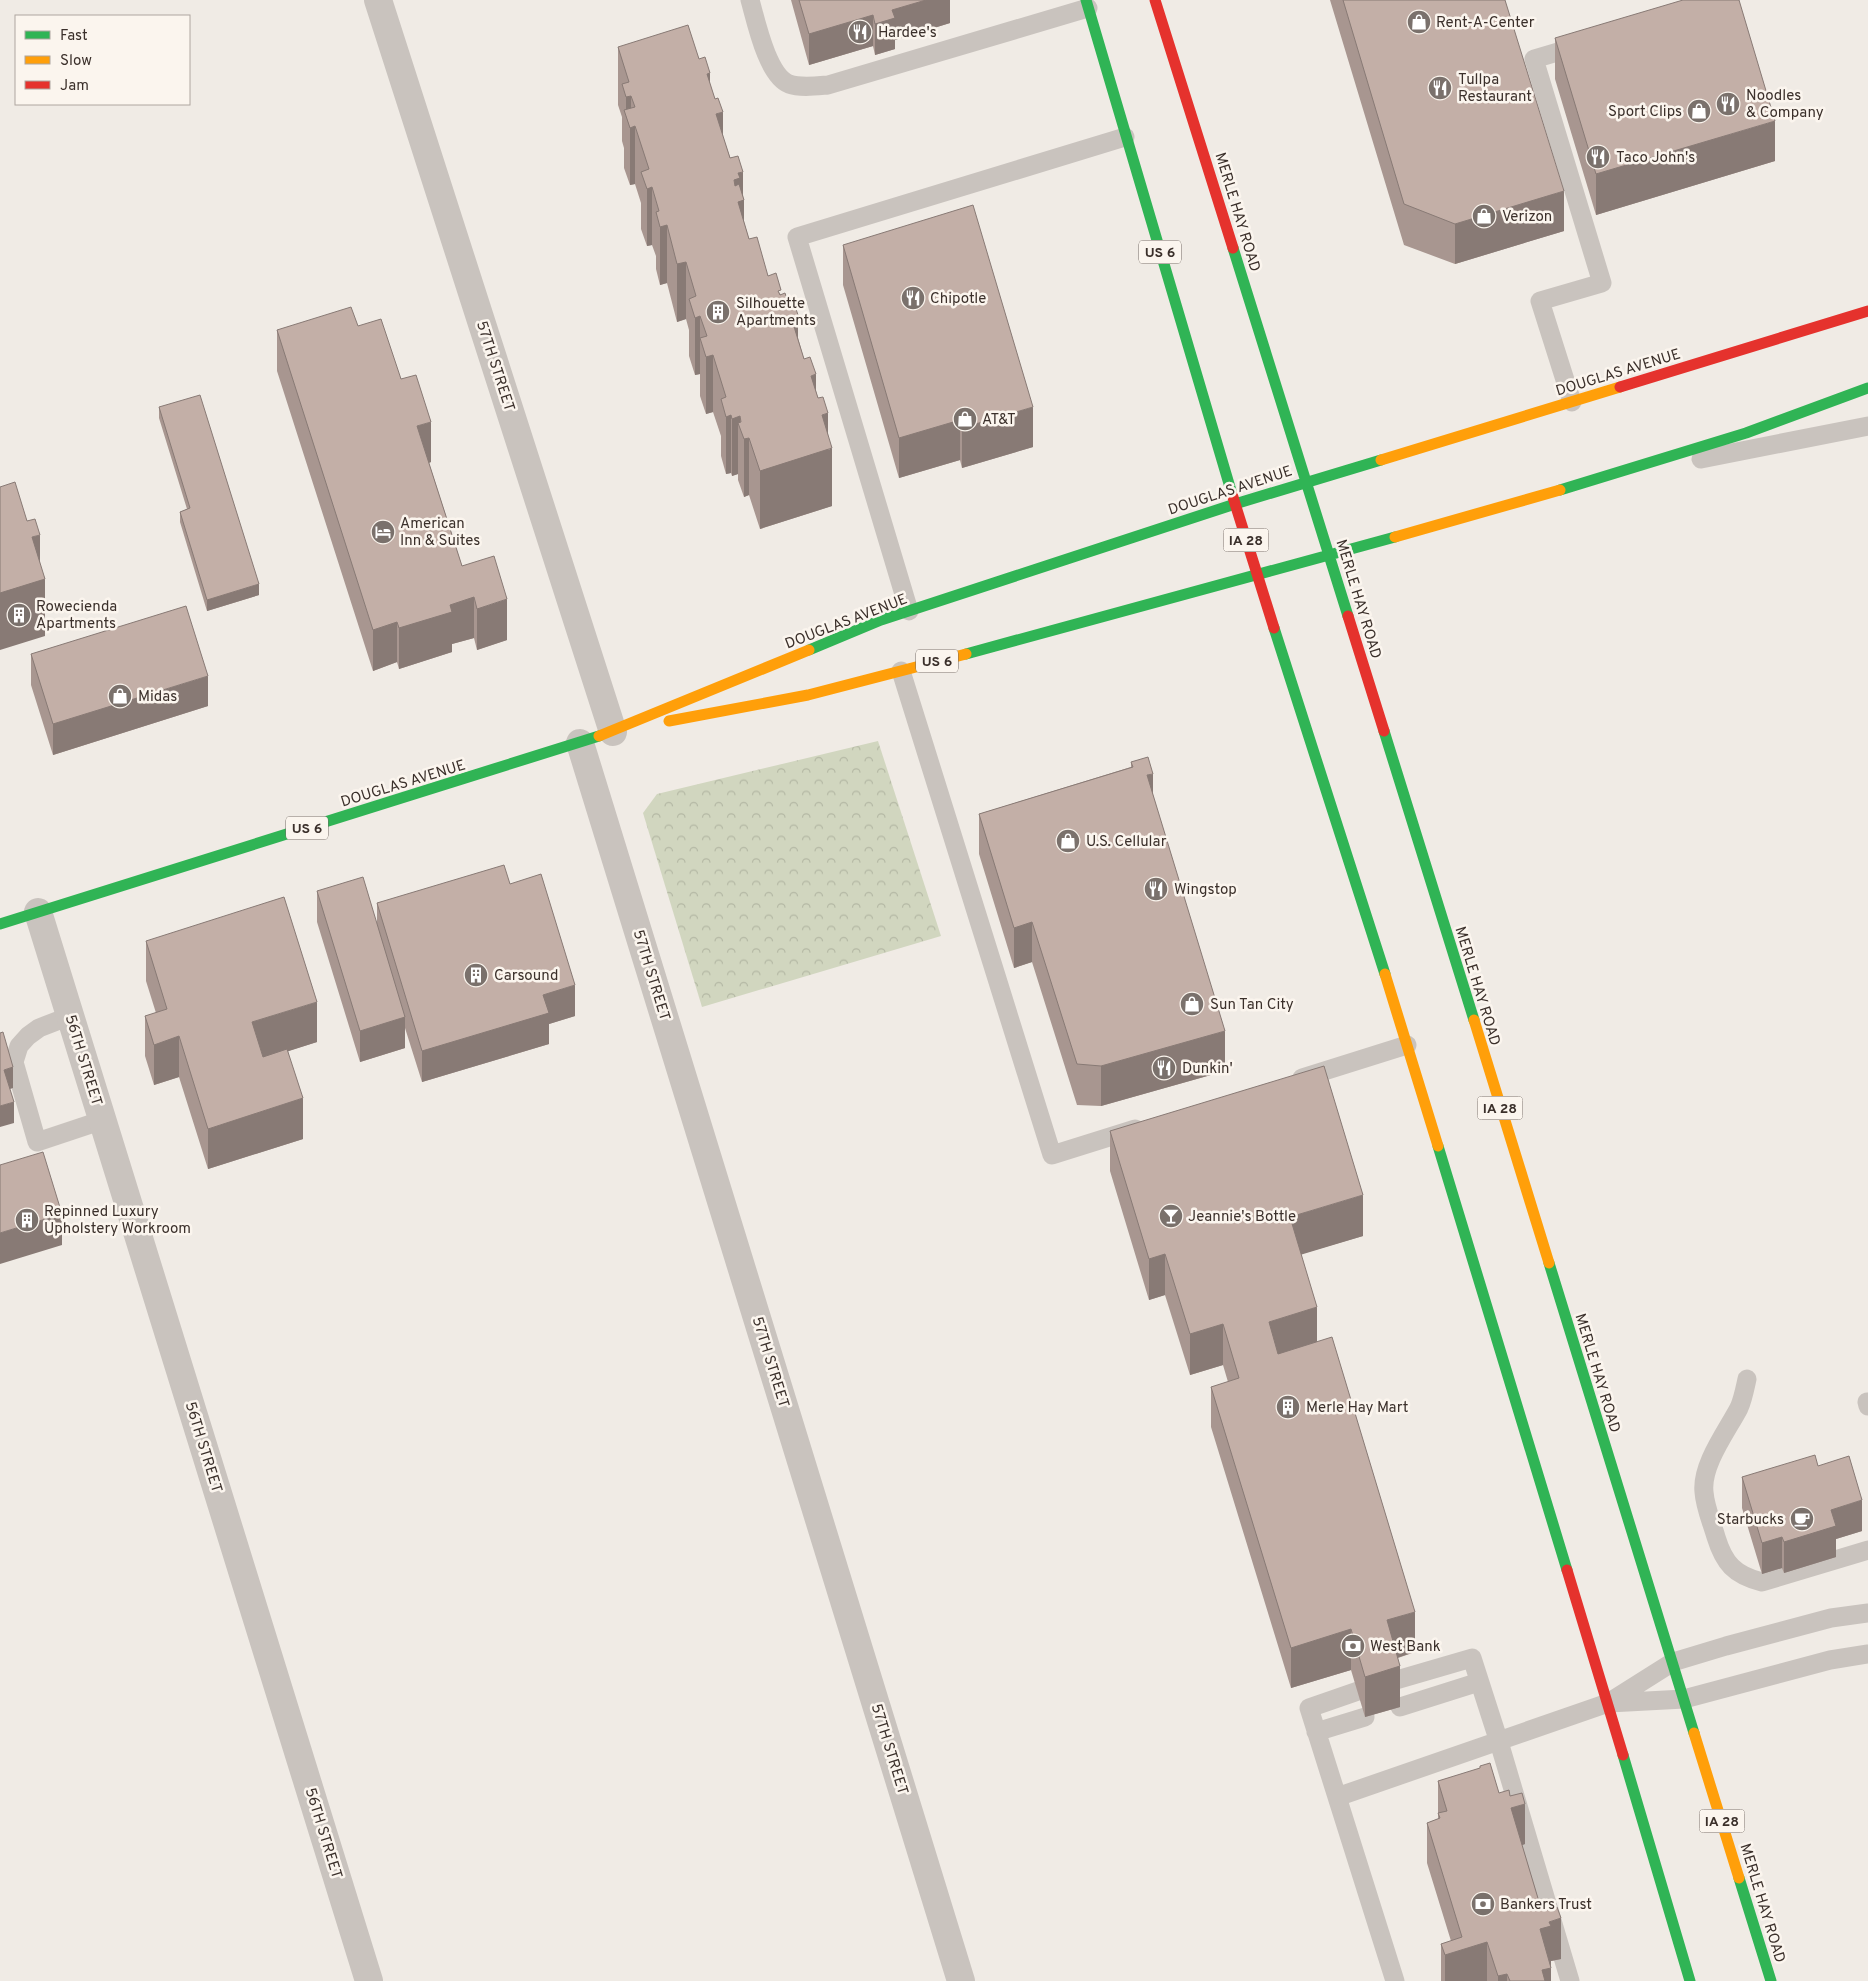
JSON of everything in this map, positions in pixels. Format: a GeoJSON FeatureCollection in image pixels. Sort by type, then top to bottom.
{"type":"FeatureCollection","features":[{"type":"Feature","properties":{"kind":"main road","name":"MERLE HAY ROAD"},"geometry":{"type":"LineString","coordinates":[[1155,0],[1329,554],[1529,1203],[1674,1662],[1771,1981]]}},
{"type":"Feature","properties":{"kind":"main road","name":"US 6"},"geometry":{"type":"LineString","coordinates":[[1087,4],[1235,504]]}},
{"type":"Feature","properties":{"kind":"main road","name":"DOUGLAS AVENUE"},"geometry":{"type":"LineString","coordinates":[[0,924],[613,732],[881,620],[1235,504],[1868,311]]}},
{"type":"Feature","properties":{"kind":"main road","name":"DOUGLAS AVENUE"},"geometry":{"type":"LineString","coordinates":[[613,732],[808,695],[1258,575],[1600,479],[1746,433],[1868,388]]}},
{"type":"Feature","properties":{"kind":"main road","name":"IA 28"},"geometry":{"type":"LineString","coordinates":[[1235,504],[1407,1045],[1608,1703],[1690,1981]]}},
{"type":"Feature","properties":{"kind":"street","name":"57TH STREET"},"geometry":{"type":"LineString","coordinates":[[378,0],[613,732]]}},
{"type":"Feature","properties":{"kind":"street","name":"57TH STREET"},"geometry":{"type":"LineString","coordinates":[[580,742],[961,1981]]}},
{"type":"Feature","properties":{"kind":"street","name":"56TH STREET"},"geometry":{"type":"LineString","coordinates":[[38,912],[370,1981]]}},
{"type":"Feature","properties":{"kind":"lane"},"geometry":{"type":"LineString","coordinates":[[750,0],[763,45],[775,73],[788,84],[806,86],[828,85],[967,44],[1087,4]]}},
{"type":"Feature","properties":{"kind":"lane"},"geometry":{"type":"LineString","coordinates":[[1572,402],[1540,301],[1602,283],[1534,59],[1598,40]]}},
{"type":"Feature","properties":{"kind":"lane"},"geometry":{"type":"LineString","coordinates":[[909,611],[797,237],[1126,137]]}},
{"type":"Feature","properties":{"kind":"lane"},"geometry":{"type":"LineString","coordinates":[[1600,479],[1868,426]]}},
{"type":"Feature","properties":{"kind":"lane"},"geometry":{"type":"LineString","coordinates":[[901,671],[1052,1155],[1156,1122]]}},
{"type":"Feature","properties":{"kind":"lane"},"geometry":{"type":"LineString","coordinates":[[70,1016],[39,1028],[28,1036],[19,1046],[14,1062],[37,1142],[102,1120]]}},
{"type":"Feature","properties":{"kind":"lane"},"geometry":{"type":"LineString","coordinates":[[1280,1084],[1407,1045]]}},
{"type":"Feature","properties":{"kind":"lane"},"geometry":{"type":"LineString","coordinates":[[1747,1379],[1740,1406],[1716,1450],[1706,1474],[1704,1492],[1721,1554],[1729,1566],[1750,1579],[1762,1582],[1868,1550]]}},
{"type":"Feature","properties":{"kind":"lane"},"geometry":{"type":"LineString","coordinates":[[1337,1797],[1608,1703],[1674,1662],[1831,1618],[1868,1613]]}},
{"type":"Feature","properties":{"kind":"lane"},"geometry":{"type":"LineString","coordinates":[[1608,1703],[1684,1699],[1830,1660],[1868,1654]]}},
{"type":"Feature","properties":{"kind":"lane"},"geometry":{"type":"LineString","coordinates":[[1393,1681],[1472,1658],[1570,1981]]}},
{"type":"Feature","properties":{"kind":"lane"},"geometry":{"type":"LineString","coordinates":[[1400,1707],[1479,1682]]}},
{"type":"Feature","properties":{"kind":"lane"},"geometry":{"type":"LineString","coordinates":[[1358,1691],[1308,1708],[1395,1981]]}},
{"type":"Feature","properties":{"kind":"lane"},"geometry":{"type":"LineString","coordinates":[[1316,1732],[1365,1717]]}},
{"type":"Feature","properties":{"kind":"green space"},"geometry":{"type":"Polygon","coordinates":[[[878,741],[941,936],[702,1007],[643,813],[657,794],[878,741]]]}},
{"type":"Feature","properties":{"kind":"building"},"geometry":{"type":"Polygon","coordinates":[[[799,0],[926,0],[892,10],[895,18],[875,24],[873,15],[809,34],[799,0]]]}},
{"type":"Feature","properties":{"kind":"building"},"geometry":{"type":"Polygon","coordinates":[[[1343,0],[1505,0],[1564,191],[1455,224],[1404,204],[1343,0]]]}},
{"type":"Feature","properties":{"kind":"building"},"geometry":{"type":"Polygon","coordinates":[[[1683,0],[1739,0],[1775,121],[1596,174],[1555,38],[1683,0]]]}},
{"type":"Feature","properties":{"kind":"building","name":"Silhouette Apartments"},"geometry":{"type":"Polygon","coordinates":[[[688,25],[699,59],[705,57],[710,73],[707,74],[715,99],[718,98],[723,112],[716,114],[730,158],[738,156],[743,172],[738,173],[740,178],[734,180],[735,186],[739,184],[744,200],[738,202],[749,239],[757,237],[768,276],[776,273],[781,290],[778,291],[780,295],[785,293],[787,299],[792,297],[798,315],[791,317],[804,359],[810,357],[816,374],[811,376],[818,398],[823,397],[828,413],[822,415],[832,448],[760,471],[749,438],[744,439],[738,423],[741,422],[740,416],[732,419],[731,415],[726,417],[721,399],[726,397],[713,355],[706,357],[700,338],[707,336],[700,316],[695,318],[689,299],[696,296],[686,262],[677,264],[667,225],[660,227],[656,212],[659,211],[652,187],[647,189],[641,172],[649,169],[635,126],[630,128],[624,110],[635,107],[631,96],[626,97],[622,84],[629,82],[618,47],[688,25]]]}},
{"type":"Feature","properties":{"kind":"building"},"geometry":{"type":"Polygon","coordinates":[[[973,205],[1033,407],[962,428],[960,420],[899,438],[843,245],[973,205]]]}},
{"type":"Feature","properties":{"kind":"building","name":"American Inn & Suites"},"geometry":{"type":"Polygon","coordinates":[[[351,307],[358,326],[381,319],[401,379],[416,375],[431,422],[417,426],[462,566],[494,556],[507,599],[477,609],[474,597],[450,605],[452,612],[399,628],[397,622],[373,630],[277,330],[351,307]]]}},
{"type":"Feature","properties":{"kind":"building"},"geometry":{"type":"Polygon","coordinates":[[[200,395],[259,584],[207,600],[180,512],[190,508],[159,407],[200,395]]]}},
{"type":"Feature","properties":{"kind":"building"},"geometry":{"type":"Polygon","coordinates":[[[15,482],[27,521],[35,519],[40,535],[32,537],[45,579],[0,593],[0,487],[15,482]]]}},
{"type":"Feature","properties":{"kind":"building"},"geometry":{"type":"Polygon","coordinates":[[[186,606],[208,676],[53,724],[31,654],[186,606]]]}},
{"type":"Feature","properties":{"kind":"building"},"geometry":{"type":"Polygon","coordinates":[[[1148,757],[1153,774],[1147,775],[1225,1031],[1101,1066],[1077,1064],[1032,922],[1014,928],[979,814],[1133,767],[1131,762],[1148,757]]]}},
{"type":"Feature","properties":{"kind":"building","name":"Carsound"},"geometry":{"type":"Polygon","coordinates":[[[504,865],[510,884],[541,874],[575,985],[543,995],[549,1013],[422,1051],[377,903],[504,865]]]}},
{"type":"Feature","properties":{"kind":"building"},"geometry":{"type":"Polygon","coordinates":[[[363,877],[405,1017],[360,1031],[317,891],[363,877]]]}},
{"type":"Feature","properties":{"kind":"building"},"geometry":{"type":"Polygon","coordinates":[[[284,897],[317,1002],[252,1022],[263,1057],[287,1049],[303,1098],[208,1129],[179,1036],[154,1045],[145,1016],[167,1009],[146,941],[284,897]]]}},
{"type":"Feature","properties":{"kind":"building"},"geometry":{"type":"Polygon","coordinates":[[[3,1032],[13,1067],[4,1070],[14,1102],[0,1106],[0,1033],[3,1032]]]}},
{"type":"Feature","properties":{"kind":"building","name":"Merle Hay Mart"},"geometry":{"type":"Polygon","coordinates":[[[1324,1066],[1363,1195],[1290,1217],[1317,1307],[1269,1322],[1278,1354],[1332,1337],[1415,1612],[1387,1620],[1400,1666],[1365,1677],[1351,1629],[1291,1648],[1211,1387],[1239,1378],[1223,1324],[1190,1334],[1165,1254],[1149,1259],[1110,1131],[1324,1066]]]}},
{"type":"Feature","properties":{"kind":"building"},"geometry":{"type":"Polygon","coordinates":[[[43,1152],[62,1214],[0,1233],[0,1165],[43,1152]]]}},
{"type":"Feature","properties":{"kind":"building"},"geometry":{"type":"Polygon","coordinates":[[[1815,1455],[1818,1466],[1849,1456],[1862,1500],[1831,1510],[1836,1526],[1784,1542],[1782,1537],[1762,1543],[1742,1477],[1815,1455]]]}},
{"type":"Feature","properties":{"kind":"building","name":"Bankers Trust"},"geometry":{"type":"Polygon","coordinates":[[[1490,1763],[1499,1793],[1509,1790],[1510,1796],[1522,1793],[1525,1804],[1511,1808],[1540,1905],[1545,1904],[1547,1910],[1557,1907],[1561,1918],[1549,1922],[1551,1926],[1540,1929],[1551,1968],[1542,1970],[1545,1981],[1510,1981],[1507,1974],[1498,1976],[1487,1942],[1445,1955],[1441,1944],[1462,1937],[1427,1823],[1440,1818],[1438,1813],[1447,1811],[1438,1781],[1490,1763]]]}},
{"type":"Feature","properties":{"kind":"traffic: fast"},"geometry":{"type":"LineString","coordinates":[[1086,0],[1232,494]]}},
{"type":"Feature","properties":{"kind":"traffic: fast"},"geometry":{"type":"LineString","coordinates":[[1233,248],[1348,616]]}},
{"type":"Feature","properties":{"kind":"traffic: fast"},"geometry":{"type":"LineString","coordinates":[[1560,490],[1746,433],[1868,388]]}},
{"type":"Feature","properties":{"kind":"traffic: fast"},"geometry":{"type":"LineString","coordinates":[[809,650],[881,620],[1235,504],[1381,460]]}},
{"type":"Feature","properties":{"kind":"traffic: fast"},"geometry":{"type":"LineString","coordinates":[[966,654],[1395,537]]}},
{"type":"Feature","properties":{"kind":"traffic: fast"},"geometry":{"type":"LineString","coordinates":[[1274,628],[1385,974]]}},
{"type":"Feature","properties":{"kind":"traffic: fast"},"geometry":{"type":"LineString","coordinates":[[1384,731],[1474,1020]]}},
{"type":"Feature","properties":{"kind":"traffic: fast"},"geometry":{"type":"LineString","coordinates":[[0,924],[599,736]]}},
{"type":"Feature","properties":{"kind":"traffic: fast"},"geometry":{"type":"LineString","coordinates":[[1438,1146],[1567,1570]]}},
{"type":"Feature","properties":{"kind":"traffic: fast"},"geometry":{"type":"LineString","coordinates":[[1549,1263],[1694,1733]]}},
{"type":"Feature","properties":{"kind":"traffic: fast"},"geometry":{"type":"LineString","coordinates":[[1623,1755],[1690,1981]]}},
{"type":"Feature","properties":{"kind":"traffic: fast"},"geometry":{"type":"LineString","coordinates":[[1739,1878],[1771,1981]]}},
{"type":"Feature","properties":{"kind":"traffic: slow"},"geometry":{"type":"LineString","coordinates":[[1381,460],[1620,387]]}},
{"type":"Feature","properties":{"kind":"traffic: slow"},"geometry":{"type":"LineString","coordinates":[[1395,537],[1560,490]]}},
{"type":"Feature","properties":{"kind":"traffic: slow"},"geometry":{"type":"LineString","coordinates":[[599,736],[809,650]]}},
{"type":"Feature","properties":{"kind":"traffic: slow"},"geometry":{"type":"LineString","coordinates":[[669,721],[808,695],[966,654]]}},
{"type":"Feature","properties":{"kind":"traffic: slow"},"geometry":{"type":"LineString","coordinates":[[1385,974],[1438,1146]]}},
{"type":"Feature","properties":{"kind":"traffic: slow"},"geometry":{"type":"LineString","coordinates":[[1474,1020],[1549,1263]]}},
{"type":"Feature","properties":{"kind":"traffic: slow"},"geometry":{"type":"LineString","coordinates":[[1694,1733],[1739,1878]]}},
{"type":"Feature","properties":{"kind":"traffic: jam"},"geometry":{"type":"LineString","coordinates":[[1155,0],[1233,248]]}},
{"type":"Feature","properties":{"kind":"traffic: jam"},"geometry":{"type":"LineString","coordinates":[[1620,387],[1868,311]]}},
{"type":"Feature","properties":{"kind":"traffic: jam"},"geometry":{"type":"LineString","coordinates":[[1232,494],[1274,628]]}},
{"type":"Feature","properties":{"kind":"traffic: jam"},"geometry":{"type":"LineString","coordinates":[[1348,616],[1384,731]]}},
{"type":"Feature","properties":{"kind":"traffic: jam"},"geometry":{"type":"LineString","coordinates":[[1567,1570],[1623,1755]]}},
{"type":"Feature","properties":{"kind":"place","name":"Rent-A-Center"},"geometry":{"type":"Point","coordinates":[1419,22]}},
{"type":"Feature","properties":{"kind":"place","name":"Hardee's"},"geometry":{"type":"Point","coordinates":[860,32]}},
{"type":"Feature","properties":{"kind":"place","name":"Tullpa Restaurant"},"geometry":{"type":"Point","coordinates":[1440,88]}},
{"type":"Feature","properties":{"kind":"place","name":"Noodles & Company"},"geometry":{"type":"Point","coordinates":[1728,104]}},
{"type":"Feature","properties":{"kind":"place","name":"Sport Clips"},"geometry":{"type":"Point","coordinates":[1699,111]}},
{"type":"Feature","properties":{"kind":"place","name":"Taco John's"},"geometry":{"type":"Point","coordinates":[1598,157]}},
{"type":"Feature","properties":{"kind":"place","name":"Verizon"},"geometry":{"type":"Point","coordinates":[1484,216]}},
{"type":"Feature","properties":{"kind":"place","name":"Chipotle"},"geometry":{"type":"Point","coordinates":[913,298]}},
{"type":"Feature","properties":{"kind":"place","name":"Silhouette Apartments"},"geometry":{"type":"Point","coordinates":[718,312]}},
{"type":"Feature","properties":{"kind":"place","name":"AT&T"},"geometry":{"type":"Point","coordinates":[965,419]}},
{"type":"Feature","properties":{"kind":"place","name":"American Inn & Suites"},"geometry":{"type":"Point","coordinates":[383,532]}},
{"type":"Feature","properties":{"kind":"place","name":"Rowecienda Apartments"},"geometry":{"type":"Point","coordinates":[19,615]}},
{"type":"Feature","properties":{"kind":"place","name":"Midas"},"geometry":{"type":"Point","coordinates":[120,696]}},
{"type":"Feature","properties":{"kind":"place","name":"U.S. Cellular"},"geometry":{"type":"Point","coordinates":[1068,841]}},
{"type":"Feature","properties":{"kind":"place","name":"Wingstop"},"geometry":{"type":"Point","coordinates":[1156,889]}},
{"type":"Feature","properties":{"kind":"place","name":"Carsound"},"geometry":{"type":"Point","coordinates":[476,975]}},
{"type":"Feature","properties":{"kind":"place","name":"Sun Tan City"},"geometry":{"type":"Point","coordinates":[1192,1004]}},
{"type":"Feature","properties":{"kind":"place","name":"Dunkin'"},"geometry":{"type":"Point","coordinates":[1164,1068]}},
{"type":"Feature","properties":{"kind":"place","name":"Jeannie's Bottle"},"geometry":{"type":"Point","coordinates":[1171,1216]}},
{"type":"Feature","properties":{"kind":"place","name":"Repinned Luxury Upholstery Workroom"},"geometry":{"type":"Point","coordinates":[27,1220]}},
{"type":"Feature","properties":{"kind":"place","name":"Merle Hay Mart"},"geometry":{"type":"Point","coordinates":[1288,1407]}},
{"type":"Feature","properties":{"kind":"place","name":"Starbucks"},"geometry":{"type":"Point","coordinates":[1802,1519]}},
{"type":"Feature","properties":{"kind":"place","name":"West Bank"},"geometry":{"type":"Point","coordinates":[1353,1646]}},
{"type":"Feature","properties":{"kind":"place","name":"Bankers Trust"},"geometry":{"type":"Point","coordinates":[1483,1904]}}]}
